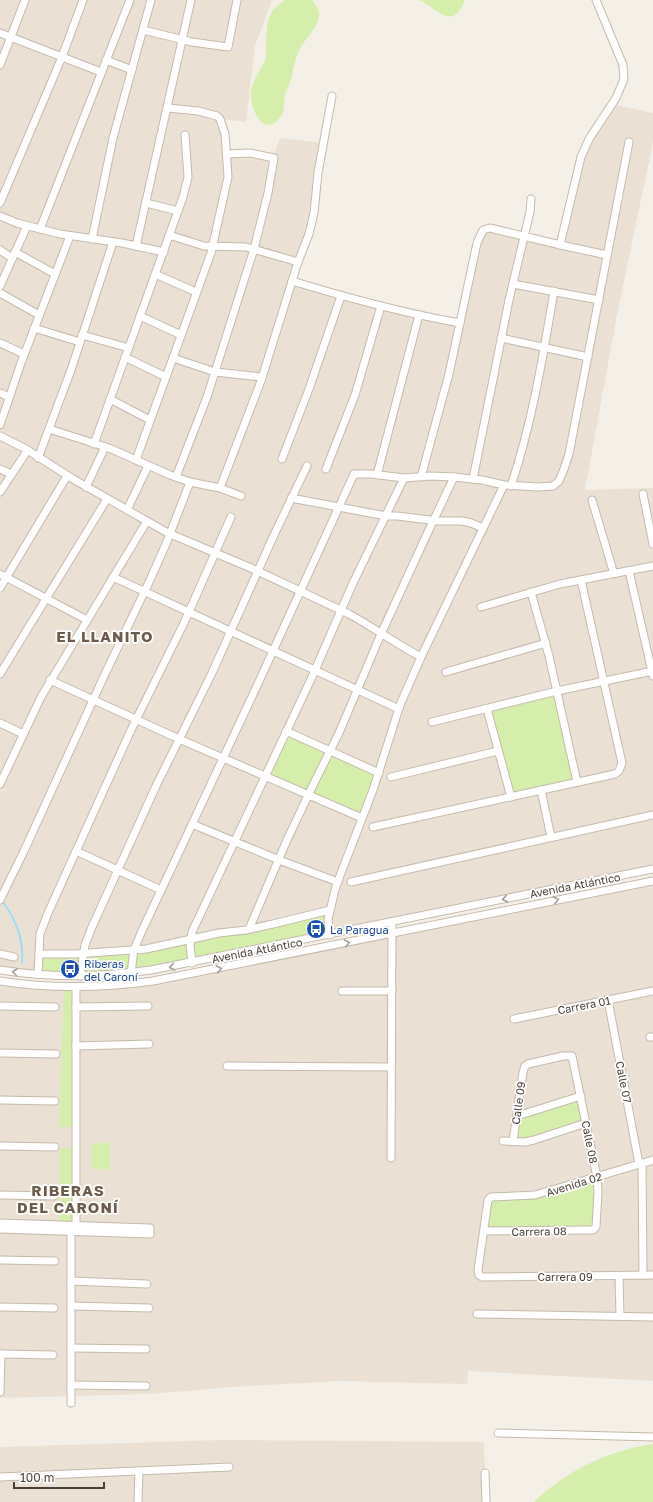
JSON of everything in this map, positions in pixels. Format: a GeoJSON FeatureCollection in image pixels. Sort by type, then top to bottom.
{"type":"FeatureCollection","features":[{"type":"Feature","properties":{"kind":"street"},"geometry":{"type":"LineString","coordinates":[[0,65],[25,0]]}},
{"type":"Feature","properties":{"kind":"street"},"geometry":{"type":"LineString","coordinates":[[0,203],[62,57],[83,0]]}},
{"type":"Feature","properties":{"kind":"street"},"geometry":{"type":"LineString","coordinates":[[40,229],[130,0]]}},
{"type":"Feature","properties":{"kind":"street"},"geometry":{"type":"LineString","coordinates":[[92,239],[113,138],[151,0]]}},
{"type":"Feature","properties":{"kind":"street"},"geometry":{"type":"LineString","coordinates":[[136,246],[191,0]]}},
{"type":"Feature","properties":{"kind":"street"},"geometry":{"type":"LineString","coordinates":[[143,30],[204,45],[228,47],[237,0]]}},
{"type":"Feature","properties":{"kind":"street"},"geometry":{"type":"LineString","coordinates":[[560,245],[581,157],[589,139],[616,98],[624,79],[622,65],[596,0]]}},
{"type":"Feature","properties":{"kind":"street"},"geometry":{"type":"LineString","coordinates":[[0,32],[101,72]]}},
{"type":"Feature","properties":{"kind":"street"},"geometry":{"type":"LineString","coordinates":[[106,60],[132,70]]}},
{"type":"Feature","properties":{"kind":"street"},"geometry":{"type":"LineString","coordinates":[[220,488],[262,377],[298,262],[309,234],[314,213],[318,173],[332,96]]}},
{"type":"Feature","properties":{"kind":"street"},"geometry":{"type":"LineString","coordinates":[[136,460],[213,247],[228,177],[225,134],[220,119],[217,116],[198,111],[168,108]]}},
{"type":"Feature","properties":{"kind":"street"},"geometry":{"type":"LineString","coordinates":[[94,444],[184,197],[188,177],[184,135]]}},
{"type":"Feature","properties":{"kind":"street"},"geometry":{"type":"LineString","coordinates":[[132,973],[134,950],[354,474],[404,478],[454,477],[473,479],[507,486],[553,486],[559,481],[569,454],[629,142]]}},
{"type":"Feature","properties":{"kind":"street"},"geometry":{"type":"LineString","coordinates":[[176,477],[207,397],[254,249],[268,193],[274,158],[250,153],[227,154]]}},
{"type":"Feature","properties":{"kind":"street"},"geometry":{"type":"LineString","coordinates":[[473,479],[531,199]]}},
{"type":"Feature","properties":{"kind":"street"},"geometry":{"type":"LineString","coordinates":[[146,203],[178,211]]}},
{"type":"Feature","properties":{"kind":"street"},"geometry":{"type":"LineString","coordinates":[[0,216],[27,226],[70,236],[113,242],[164,252]]}},
{"type":"Feature","properties":{"kind":"street"},"geometry":{"type":"LineString","coordinates":[[0,286],[27,226]]}},
{"type":"Feature","properties":{"kind":"street"},"geometry":{"type":"LineString","coordinates":[[421,477],[449,374],[477,243],[483,230],[490,228],[607,255]]}},
{"type":"Feature","properties":{"kind":"street"},"geometry":{"type":"LineString","coordinates":[[169,235],[198,245],[213,247],[238,246],[254,249],[298,262]]}},
{"type":"Feature","properties":{"kind":"street"},"geometry":{"type":"LineString","coordinates":[[0,425],[24,354],[70,236]]}},
{"type":"Feature","properties":{"kind":"street"},"geometry":{"type":"LineString","coordinates":[[38,458],[81,338],[113,242]]}},
{"type":"Feature","properties":{"kind":"street"},"geometry":{"type":"LineString","coordinates":[[0,250],[55,274]]}},
{"type":"Feature","properties":{"kind":"street"},"geometry":{"type":"LineString","coordinates":[[155,274],[196,292]]}},
{"type":"Feature","properties":{"kind":"street"},"geometry":{"type":"LineString","coordinates":[[292,281],[341,296],[419,315],[460,323]]}},
{"type":"Feature","properties":{"kind":"street"},"geometry":{"type":"LineString","coordinates":[[513,284],[599,300]]}},
{"type":"Feature","properties":{"kind":"street"},"geometry":{"type":"LineString","coordinates":[[330,935],[328,924],[330,910],[338,882],[379,772],[399,709],[421,657],[483,528],[507,486],[525,439],[545,347],[554,292]]}},
{"type":"Feature","properties":{"kind":"street"},"geometry":{"type":"LineString","coordinates":[[0,293],[39,315]]}},
{"type":"Feature","properties":{"kind":"street"},"geometry":{"type":"LineString","coordinates":[[282,459],[309,389],[341,296]]}},
{"type":"Feature","properties":{"kind":"street"},"geometry":{"type":"LineString","coordinates":[[326,469],[355,395],[381,306]]}},
{"type":"Feature","properties":{"kind":"street"},"geometry":{"type":"LineString","coordinates":[[378,475],[419,315]]}},
{"type":"Feature","properties":{"kind":"street"},"geometry":{"type":"LineString","coordinates":[[140,316],[181,335]]}},
{"type":"Feature","properties":{"kind":"street"},"geometry":{"type":"LineString","coordinates":[[34,328],[129,348]]}},
{"type":"Feature","properties":{"kind":"street"},"geometry":{"type":"LineString","coordinates":[[501,338],[588,357]]}},
{"type":"Feature","properties":{"kind":"street"},"geometry":{"type":"LineString","coordinates":[[0,343],[24,354]]}},
{"type":"Feature","properties":{"kind":"street"},"geometry":{"type":"LineString","coordinates":[[125,357],[166,377]]}},
{"type":"Feature","properties":{"kind":"street"},"geometry":{"type":"LineString","coordinates":[[173,358],[215,372],[262,377]]}},
{"type":"Feature","properties":{"kind":"street"},"geometry":{"type":"LineString","coordinates":[[0,393],[9,397]]}},
{"type":"Feature","properties":{"kind":"street"},"geometry":{"type":"LineString","coordinates":[[110,399],[150,420]]}},
{"type":"Feature","properties":{"kind":"street"},"geometry":{"type":"LineString","coordinates":[[49,429],[105,447],[190,482],[220,488],[241,496]]}},
{"type":"Feature","properties":{"kind":"street"},"geometry":{"type":"LineString","coordinates":[[0,436],[86,487],[170,534],[257,572],[360,620],[421,657]]}},
{"type":"Feature","properties":{"kind":"street"},"geometry":{"type":"LineString","coordinates":[[86,487],[105,447]]}},
{"type":"Feature","properties":{"kind":"street"},"geometry":{"type":"LineString","coordinates":[[0,492],[27,451]]}},
{"type":"Feature","properties":{"kind":"street"},"geometry":{"type":"LineString","coordinates":[[127,510],[148,466]]}},
{"type":"Feature","properties":{"kind":"street"},"geometry":{"type":"LineString","coordinates":[[80,976],[88,936],[156,786],[212,673],[257,572],[307,466]]}},
{"type":"Feature","properties":{"kind":"street"},"geometry":{"type":"LineString","coordinates":[[0,469],[11,474]]}},
{"type":"Feature","properties":{"kind":"street"},"geometry":{"type":"LineString","coordinates":[[0,588],[3,576],[67,476]]}},
{"type":"Feature","properties":{"kind":"street"},"geometry":{"type":"LineString","coordinates":[[249,929],[308,795],[340,733],[382,634],[454,477]]}},
{"type":"Feature","properties":{"kind":"street"},"geometry":{"type":"LineString","coordinates":[[192,963],[190,939],[315,670],[366,554],[404,478]]}},
{"type":"Feature","properties":{"kind":"street"},"geometry":{"type":"LineString","coordinates":[[0,900],[144,592],[170,534],[190,482]]}},
{"type":"Feature","properties":{"kind":"street"},"geometry":{"type":"LineString","coordinates":[[643,494],[653,544]]}},
{"type":"Feature","properties":{"kind":"street"},"geometry":{"type":"LineString","coordinates":[[291,498],[386,516],[433,521],[462,521],[483,528]]}},
{"type":"Feature","properties":{"kind":"street"},"geometry":{"type":"LineString","coordinates":[[0,674],[107,499]]}},
{"type":"Feature","properties":{"kind":"street"},"geometry":{"type":"LineString","coordinates":[[592,500],[614,574]]}},
{"type":"Feature","properties":{"kind":"street"},"geometry":{"type":"LineString","coordinates":[[38,974],[38,954],[43,925],[136,719],[216,554],[231,517]]}},
{"type":"Feature","properties":{"kind":"street"},"geometry":{"type":"LineString","coordinates":[[0,784],[50,680],[147,521]]}},
{"type":"Feature","properties":{"kind":"street"},"geometry":{"type":"LineString","coordinates":[[481,607],[560,584],[653,566]]}},
{"type":"Feature","properties":{"kind":"street"},"geometry":{"type":"LineString","coordinates":[[432,722],[557,691],[653,673],[629,571]]}},
{"type":"Feature","properties":{"kind":"street"},"geometry":{"type":"LineString","coordinates":[[3,576],[87,620]]}},
{"type":"Feature","properties":{"kind":"street"},"geometry":{"type":"LineString","coordinates":[[114,577],[399,709]]}},
{"type":"Feature","properties":{"kind":"street"},"geometry":{"type":"LineString","coordinates":[[373,827],[615,774],[619,771],[621,766],[604,681],[581,580]]}},
{"type":"Feature","properties":{"kind":"street"},"geometry":{"type":"LineString","coordinates":[[531,592],[546,643],[577,782]]}},
{"type":"Feature","properties":{"kind":"street"},"geometry":{"type":"LineString","coordinates":[[446,672],[546,643]]}},
{"type":"Feature","properties":{"kind":"street"},"geometry":{"type":"LineString","coordinates":[[50,680],[179,739],[362,818]]}},
{"type":"Feature","properties":{"kind":"street"},"geometry":{"type":"LineString","coordinates":[[487,709],[511,797]]}},
{"type":"Feature","properties":{"kind":"street"},"geometry":{"type":"LineString","coordinates":[[0,723],[23,734]]}},
{"type":"Feature","properties":{"kind":"street"},"geometry":{"type":"LineString","coordinates":[[286,731],[330,752],[379,772]]}},
{"type":"Feature","properties":{"kind":"street"},"geometry":{"type":"LineString","coordinates":[[392,777],[498,751]]}},
{"type":"Feature","properties":{"kind":"street"},"geometry":{"type":"LineString","coordinates":[[541,790],[551,837]]}},
{"type":"Feature","properties":{"kind":"street"},"geometry":{"type":"LineString","coordinates":[[350,882],[653,815]]}},
{"type":"Feature","properties":{"kind":"street"},"geometry":{"type":"LineString","coordinates":[[192,824],[279,860],[338,882]]}},
{"type":"Feature","properties":{"kind":"street"},"geometry":{"type":"LineString","coordinates":[[76,851],[161,890]]}},
{"type":"Feature","properties":{"kind":"street","name":"Avenida Atlántico"},"geometry":{"type":"LineString","coordinates":[[0,970],[80,976],[132,973],[192,963],[653,870]]}},
{"type":"Feature","properties":{"kind":"street","name":"Avenida Atlántico"},"geometry":{"type":"LineString","coordinates":[[0,981],[48,986],[76,987],[112,986],[153,981],[653,881]]}},
{"type":"Feature","properties":{"kind":"street"},"geometry":{"type":"LineString","coordinates":[[38,954],[84,954],[156,947],[219,933],[273,924],[330,910]]}},
{"type":"Feature","properties":{"kind":"street"},"geometry":{"type":"LineString","coordinates":[[390,1158],[392,922]]}},
{"type":"Feature","properties":{"kind":"street"},"geometry":{"type":"LineString","coordinates":[[0,954],[14,957]]}},
{"type":"Feature","properties":{"kind":"street"},"geometry":{"type":"LineString","coordinates":[[70,1403],[71,1281],[75,1229],[76,987]]}},
{"type":"Feature","properties":{"kind":"street"},"geometry":{"type":"LineString","coordinates":[[342,991],[392,991]]}},
{"type":"Feature","properties":{"kind":"street","name":"Carrera 01"},"geometry":{"type":"LineString","coordinates":[[514,1019],[653,992]]}},
{"type":"Feature","properties":{"kind":"street","name":"Calle 07"},"geometry":{"type":"LineString","coordinates":[[608,1000],[640,1164],[643,1275]]}},
{"type":"Feature","properties":{"kind":"street"},"geometry":{"type":"LineString","coordinates":[[0,1006],[55,1007]]}},
{"type":"Feature","properties":{"kind":"street"},"geometry":{"type":"LineString","coordinates":[[76,1007],[148,1006]]}},
{"type":"Feature","properties":{"kind":"street"},"geometry":{"type":"LineString","coordinates":[[76,1046],[149,1044]]}},
{"type":"Feature","properties":{"kind":"street"},"geometry":{"type":"LineString","coordinates":[[0,1053],[56,1054]]}},
{"type":"Feature","properties":{"kind":"street","name":"Calle 08"},"geometry":{"type":"LineString","coordinates":[[525,1066],[563,1056],[570,1055],[573,1058],[597,1177],[597,1225],[593,1230]]}},
{"type":"Feature","properties":{"kind":"street"},"geometry":{"type":"LineString","coordinates":[[227,1066],[391,1067]]}},
{"type":"Feature","properties":{"kind":"street","name":"Calle 09"},"geometry":{"type":"LineString","coordinates":[[513,1141],[525,1066]]}},
{"type":"Feature","properties":{"kind":"street"},"geometry":{"type":"LineString","coordinates":[[517,1116],[580,1096]]}},
{"type":"Feature","properties":{"kind":"street"},"geometry":{"type":"LineString","coordinates":[[0,1100],[55,1101]]}},
{"type":"Feature","properties":{"kind":"street"},"geometry":{"type":"LineString","coordinates":[[503,1140],[534,1140],[586,1123]]}},
{"type":"Feature","properties":{"kind":"street"},"geometry":{"type":"LineString","coordinates":[[0,1146],[55,1147]]}},
{"type":"Feature","properties":{"kind":"street","name":"Avenida 02"},"geometry":{"type":"LineString","coordinates":[[484,1231],[488,1200],[494,1196],[535,1195],[653,1160]]}},
{"type":"Feature","properties":{"kind":"street"},"geometry":{"type":"LineString","coordinates":[[0,1195],[54,1196]]}},
{"type":"Feature","properties":{"kind":"street"},"geometry":{"type":"LineString","coordinates":[[0,1223],[75,1229],[150,1234],[150,1228],[75,1229],[0,1229]]}},
{"type":"Feature","properties":{"kind":"street","name":"Carrera 08"},"geometry":{"type":"LineString","coordinates":[[484,1231],[593,1230]]}},
{"type":"Feature","properties":{"kind":"street","name":"Carrera 09"},"geometry":{"type":"LineString","coordinates":[[484,1231],[478,1273],[482,1277],[653,1275]]}},
{"type":"Feature","properties":{"kind":"street"},"geometry":{"type":"LineString","coordinates":[[0,1260],[55,1261]]}},
{"type":"Feature","properties":{"kind":"street"},"geometry":{"type":"LineString","coordinates":[[618,1276],[620,1316]]}},
{"type":"Feature","properties":{"kind":"street"},"geometry":{"type":"LineString","coordinates":[[71,1281],[147,1284]]}},
{"type":"Feature","properties":{"kind":"street"},"geometry":{"type":"LineString","coordinates":[[71,1306],[149,1308]]}},
{"type":"Feature","properties":{"kind":"street"},"geometry":{"type":"LineString","coordinates":[[0,1307],[54,1308]]}},
{"type":"Feature","properties":{"kind":"street"},"geometry":{"type":"LineString","coordinates":[[477,1314],[653,1317]]}},
{"type":"Feature","properties":{"kind":"street"},"geometry":{"type":"LineString","coordinates":[[71,1348],[146,1349]]}},
{"type":"Feature","properties":{"kind":"street"},"geometry":{"type":"LineString","coordinates":[[0,1392],[1,1354],[53,1355]]}},
{"type":"Feature","properties":{"kind":"street"},"geometry":{"type":"LineString","coordinates":[[71,1386],[146,1386]]}},
{"type":"Feature","properties":{"kind":"street"},"geometry":{"type":"LineString","coordinates":[[498,1433],[653,1437]]}},
{"type":"Feature","properties":{"kind":"street"},"geometry":{"type":"LineString","coordinates":[[0,1476],[229,1467]]}},
{"type":"Feature","properties":{"kind":"street"},"geometry":{"type":"LineString","coordinates":[[138,1502],[139,1470]]}},
{"type":"Feature","properties":{"kind":"street"},"geometry":{"type":"LineString","coordinates":[[485,1473],[486,1502]]}},
{"type":"Feature","properties":{"kind":"shaded area"},"geometry":{"type":"Polygon","coordinates":[[[0,0],[272,0],[255,46],[246,122],[220,119],[227,153],[273,158],[280,138],[323,143],[316,197],[292,281],[460,322],[483,230],[560,245],[581,157],[612,104],[653,113],[653,141],[617,315],[585,490],[653,488],[653,869],[116,974],[0,970],[0,0]]]}},
{"type":"Feature","properties":{"kind":"shaded area"},"geometry":{"type":"Polygon","coordinates":[[[653,881],[653,1381],[468,1371],[467,1384],[339,1381],[233,1387],[151,1394],[0,1398],[0,981],[119,985],[653,881]]]}},
{"type":"Feature","properties":{"kind":"shaded area"},"geometry":{"type":"Polygon","coordinates":[[[222,1440],[484,1442],[486,1502],[0,1502],[0,1447],[222,1440]]]}},
{"type":"Feature","properties":{"kind":"green space"},"geometry":{"type":"Polygon","coordinates":[[[285,0],[312,0],[318,10],[319,16],[318,21],[299,51],[296,59],[285,95],[283,114],[273,124],[267,125],[262,122],[254,111],[251,90],[253,82],[266,58],[267,27],[270,15],[278,5],[285,0]]]}},
{"type":"Feature","properties":{"kind":"green space"},"geometry":{"type":"Polygon","coordinates":[[[419,0],[465,0],[460,10],[455,15],[450,17],[438,12],[419,0]]]}},
{"type":"Feature","properties":{"kind":"green space"},"geometry":{"type":"Polygon","coordinates":[[[557,691],[577,782],[511,797],[487,709],[557,691]]]}},
{"type":"Feature","properties":{"kind":"green space"},"geometry":{"type":"Polygon","coordinates":[[[286,731],[379,773],[362,818],[266,776],[286,731]]]}},
{"type":"Feature","properties":{"kind":"green space"},"geometry":{"type":"Polygon","coordinates":[[[330,910],[329,935],[151,970],[38,974],[39,954],[128,951],[330,910]]]}},
{"type":"Feature","properties":{"kind":"green space"},"geometry":{"type":"Polygon","coordinates":[[[64,987],[76,987],[77,1127],[59,1127],[64,987]]]}},
{"type":"Feature","properties":{"kind":"green space"},"geometry":{"type":"Polygon","coordinates":[[[581,1096],[586,1123],[543,1138],[513,1141],[517,1116],[581,1096]]]}},
{"type":"Feature","properties":{"kind":"green space"},"geometry":{"type":"Polygon","coordinates":[[[92,1143],[110,1143],[110,1170],[92,1169],[92,1143]]]}},
{"type":"Feature","properties":{"kind":"green space"},"geometry":{"type":"Polygon","coordinates":[[[60,1148],[77,1149],[76,1225],[59,1225],[60,1148]]]}},
{"type":"Feature","properties":{"kind":"green space"},"geometry":{"type":"Polygon","coordinates":[[[597,1177],[596,1227],[484,1231],[488,1200],[520,1196],[597,1177]]]}},
{"type":"Feature","properties":{"kind":"green space"},"geometry":{"type":"Polygon","coordinates":[[[653,1444],[653,1502],[534,1502],[560,1481],[589,1464],[621,1451],[653,1444]]]}},
{"type":"Feature","properties":{"kind":"waterway"},"geometry":{"type":"LineString","coordinates":[[2,901],[15,922],[18,930],[22,946],[22,963]]}},
{"type":"Feature","properties":{"kind":"place","name":"La Paragua"},"geometry":{"type":"Point","coordinates":[316,929]}},
{"type":"Feature","properties":{"kind":"place","name":"Riberas del Caroní"},"geometry":{"type":"Point","coordinates":[70,969]}},
{"type":"Feature","properties":{"kind":"district","name":"EL LLANITO"},"geometry":{"type":"Point","coordinates":[105,636]}},
{"type":"Feature","properties":{"kind":"district","name":"RIBERAS DEL CARONÍ"},"geometry":{"type":"Point","coordinates":[68,1198]}}]}
